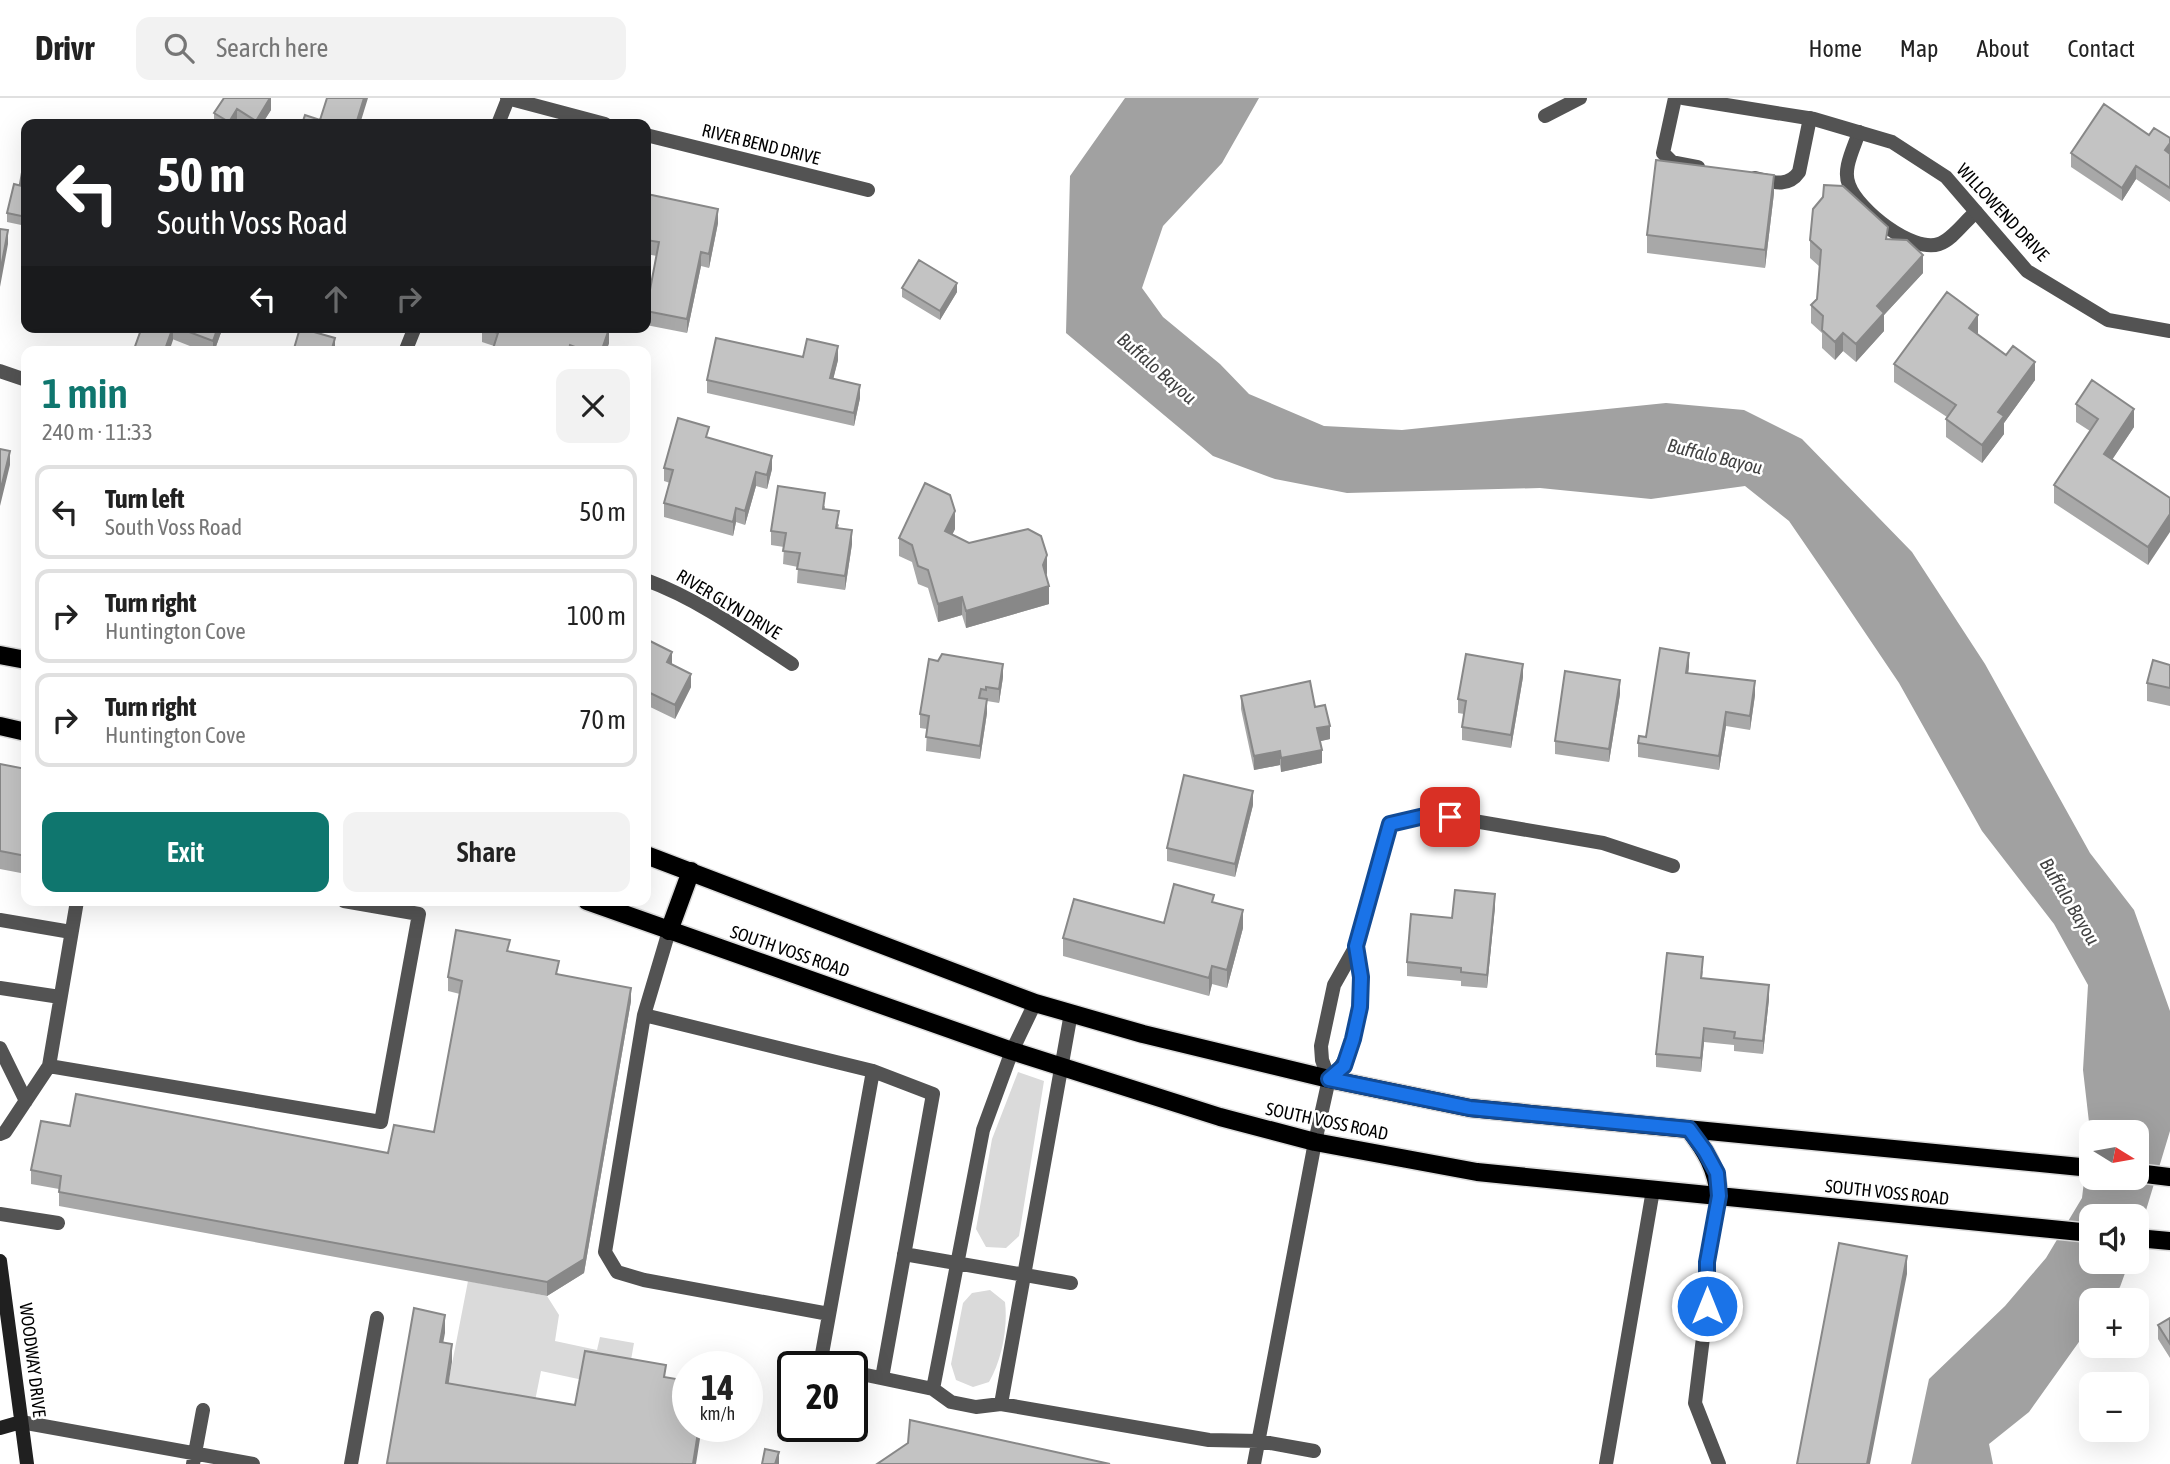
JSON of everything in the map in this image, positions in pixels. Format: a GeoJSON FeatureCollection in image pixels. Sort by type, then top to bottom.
{"type":"FeatureCollection","features":[{"type":"Feature","properties":{"kind":"main road"},"geometry":{"type":"LineString","coordinates":[[0,655],[21,659]]}},
{"type":"Feature","properties":{"kind":"main road"},"geometry":{"type":"LineString","coordinates":[[0,726],[21,731]]}},
{"type":"Feature","properties":{"kind":"main road","name":"SOUTH VOSS ROAD"},"geometry":{"type":"LineString","coordinates":[[651,857],[1035,1003],[1329,1079],[1470,1108],[2079,1167]]}},
{"type":"Feature","properties":{"kind":"main road"},"geometry":{"type":"LineString","coordinates":[[669,931],[691,872]]}},
{"type":"Feature","properties":{"kind":"main road","name":"SOUTH VOSS ROAD"},"geometry":{"type":"LineString","coordinates":[[601,906],[1060,1067],[1232,1121],[1315,1142],[1477,1171],[2079,1232]]}},
{"type":"Feature","properties":{"kind":"main road"},"geometry":{"type":"LineString","coordinates":[[1689,1129],[1717,1173],[1719,1196]]}},
{"type":"Feature","properties":{"kind":"main road"},"geometry":{"type":"LineString","coordinates":[[2149,1174],[2170,1177]]}},
{"type":"Feature","properties":{"kind":"main road"},"geometry":{"type":"LineString","coordinates":[[2149,1239],[2170,1241]]}},
{"type":"Feature","properties":{"kind":"main road","name":"WOODWAY DRIVE"},"geometry":{"type":"LineString","coordinates":[[0,1261],[26,1464]]}},
{"type":"Feature","properties":{"kind":"main road"},"geometry":{"type":"LineString","coordinates":[[0,1428],[21,1422]]}},
{"type":"Feature","properties":{"kind":"street"},"geometry":{"type":"LineString","coordinates":[[500,119],[508,98],[587,119]]}},
{"type":"Feature","properties":{"kind":"street"},"geometry":{"type":"LineString","coordinates":[[1545,116],[1580,98]]}},
{"type":"Feature","properties":{"kind":"street"},"geometry":{"type":"LineString","coordinates":[[1675,98],[1662,147],[1666,159],[1713,170]]}},
{"type":"Feature","properties":{"kind":"street","name":"WILLOWEND DRIVE"},"geometry":{"type":"LineString","coordinates":[[1683,98],[1810,118],[1892,142],[1946,177],[2027,271],[2108,320],[2170,331]]}},
{"type":"Feature","properties":{"kind":"street"},"geometry":{"type":"LineString","coordinates":[[1740,175],[1781,184],[1794,179],[1799,172],[1810,118]]}},
{"type":"Feature","properties":{"kind":"street"},"geometry":{"type":"LineString","coordinates":[[1859,132],[1846,173],[1849,185],[1857,199],[1896,233],[1913,243],[1928,247],[1943,243],[1976,212]]}},
{"type":"Feature","properties":{"kind":"street","name":"RIVER BEND DRIVE"},"geometry":{"type":"LineString","coordinates":[[651,136],[868,190]]}},
{"type":"Feature","properties":{"kind":"street"},"geometry":{"type":"LineString","coordinates":[[0,371],[21,378]]}},
{"type":"Feature","properties":{"kind":"street","name":"RIVER GLYN DRIVE"},"geometry":{"type":"LineString","coordinates":[[651,582],[666,587],[720,617],[792,664]]}},
{"type":"Feature","properties":{"kind":"street"},"geometry":{"type":"LineString","coordinates":[[1254,1464],[1329,1079],[1322,1060],[1321,1046],[1334,985],[1356,946],[1390,824],[1433,814],[1603,843],[1673,866]]}},
{"type":"Feature","properties":{"kind":"street"},"geometry":{"type":"LineString","coordinates":[[0,1134],[5,1132],[49,1066],[76,906]]}},
{"type":"Feature","properties":{"kind":"street"},"geometry":{"type":"LineString","coordinates":[[49,1066],[381,1122],[419,914],[373,906]]}},
{"type":"Feature","properties":{"kind":"street"},"geometry":{"type":"LineString","coordinates":[[0,920],[71,932]]}},
{"type":"Feature","properties":{"kind":"street"},"geometry":{"type":"LineString","coordinates":[[669,931],[643,1015],[605,1252],[617,1272],[644,1280],[829,1314]]}},
{"type":"Feature","properties":{"kind":"street"},"geometry":{"type":"LineString","coordinates":[[1329,1079],[1344,1066],[1360,1007],[1361,977],[1356,946]]}},
{"type":"Feature","properties":{"kind":"street"},"geometry":{"type":"LineString","coordinates":[[0,988],[60,997]]}},
{"type":"Feature","properties":{"kind":"street"},"geometry":{"type":"LineString","coordinates":[[933,1389],[983,1130],[1012,1051],[1035,1003]]}},
{"type":"Feature","properties":{"kind":"street"},"geometry":{"type":"LineString","coordinates":[[1001,1404],[1052,1131],[1060,1067],[1072,1013]]}},
{"type":"Feature","properties":{"kind":"street"},"geometry":{"type":"LineString","coordinates":[[643,1015],[873,1071],[933,1094],[882,1378]]}},
{"type":"Feature","properties":{"kind":"street"},"geometry":{"type":"LineString","coordinates":[[0,1048],[26,1101]]}},
{"type":"Feature","properties":{"kind":"street"},"geometry":{"type":"LineString","coordinates":[[825,1351],[829,1314],[873,1071]]}},
{"type":"Feature","properties":{"kind":"street"},"geometry":{"type":"LineString","coordinates":[[1606,1464],[1653,1190]]}},
{"type":"Feature","properties":{"kind":"street"},"geometry":{"type":"LineString","coordinates":[[1719,1196],[1707,1262],[1707,1306],[1695,1403],[1719,1464]]}},
{"type":"Feature","properties":{"kind":"street"},"geometry":{"type":"LineString","coordinates":[[0,1214],[58,1223]]}},
{"type":"Feature","properties":{"kind":"street"},"geometry":{"type":"LineString","coordinates":[[904,1254],[1071,1283]]}},
{"type":"Feature","properties":{"kind":"street"},"geometry":{"type":"LineString","coordinates":[[351,1464],[377,1318]]}},
{"type":"Feature","properties":{"kind":"street"},"geometry":{"type":"LineString","coordinates":[[868,1375],[933,1389],[951,1402],[976,1407],[1001,1404],[1209,1440],[1259,1441],[1314,1451]]}},
{"type":"Feature","properties":{"kind":"street"},"geometry":{"type":"LineString","coordinates":[[194,1459],[203,1410]]}},
{"type":"Feature","properties":{"kind":"street"},"geometry":{"type":"LineString","coordinates":[[21,1422],[194,1459],[253,1464]]}},
{"type":"Feature","properties":{"kind":"shaded area"},"geometry":{"type":"Polygon","coordinates":[[[1018,1072],[1044,1081],[1019,1236],[1006,1248],[986,1247],[976,1229],[992,1139],[1018,1072]]]}},
{"type":"Feature","properties":{"kind":"shaded area"},"geometry":{"type":"Polygon","coordinates":[[[468,1281],[547,1296],[559,1315],[555,1341],[597,1350],[600,1337],[634,1343],[628,1377],[583,1380],[541,1371],[533,1411],[446,1395],[468,1281]]]}},
{"type":"Feature","properties":{"kind":"shaded area"},"geometry":{"type":"Polygon","coordinates":[[[990,1290],[1005,1302],[1003,1343],[989,1382],[973,1387],[956,1380],[951,1364],[963,1303],[972,1293],[990,1290]]]}},
{"type":"Feature","properties":{"kind":"water","name":"Buffalo Bayou"},"geometry":{"type":"Polygon","coordinates":[[[1125,98],[1259,98],[1222,163],[1163,226],[1142,288],[1163,317],[1220,364],[1249,394],[1324,426],[1402,430],[1666,403],[1744,410],[1802,439],[1912,552],[1985,664],[2090,853],[2134,910],[2170,1011],[2170,1131],[2148,1204],[2079,1204],[2079,1274],[2125,1274],[2120,1287],[2079,1288],[2079,1342],[2029,1412],[1989,1444],[1993,1464],[1911,1464],[1929,1379],[2005,1306],[2046,1258],[2082,1198],[2083,1190],[2149,1190],[2149,1120],[2089,1120],[2083,1070],[2088,985],[2054,924],[1982,831],[1899,683],[1789,521],[1745,486],[1651,499],[1540,488],[1347,493],[1275,479],[1213,456],[1066,333],[1070,176],[1125,98]]]}},
{"type":"Feature","properties":{"kind":"building"},"geometry":{"type":"Polygon","coordinates":[[[224,98],[270,98],[257,119],[237,109],[231,119],[224,119],[214,113],[224,98]]]}},
{"type":"Feature","properties":{"kind":"building"},"geometry":{"type":"Polygon","coordinates":[[[327,98],[364,98],[358,119],[320,119],[327,98]]]}},
{"type":"Feature","properties":{"kind":"building"},"geometry":{"type":"Polygon","coordinates":[[[2104,104],[2149,135],[2154,128],[2170,138],[2165,150],[2170,154],[2170,188],[2136,166],[2122,188],[2071,153],[2104,104]]]}},
{"type":"Feature","properties":{"kind":"building"},"geometry":{"type":"Polygon","coordinates":[[[1656,160],[1774,175],[1765,250],[1647,235],[1656,160]]]}},
{"type":"Feature","properties":{"kind":"building"},"geometry":{"type":"Polygon","coordinates":[[[14,184],[21,186],[21,216],[7,213],[14,184]]]}},
{"type":"Feature","properties":{"kind":"building"},"geometry":{"type":"Polygon","coordinates":[[[1824,185],[1843,186],[1888,227],[1886,239],[1907,240],[1923,255],[1877,306],[1884,313],[1856,344],[1843,333],[1835,342],[1822,330],[1823,316],[1811,305],[1817,299],[1821,250],[1810,240],[1813,209],[1823,197],[1824,185]]]}},
{"type":"Feature","properties":{"kind":"building"},"geometry":{"type":"Polygon","coordinates":[[[651,195],[718,209],[709,254],[701,252],[687,319],[651,312],[651,284],[659,242],[651,241],[651,195]]]}},
{"type":"Feature","properties":{"kind":"building"},"geometry":{"type":"Polygon","coordinates":[[[0,229],[8,230],[0,273],[0,229]]]}},
{"type":"Feature","properties":{"kind":"building"},"geometry":{"type":"Polygon","coordinates":[[[919,260],[957,283],[940,311],[902,288],[919,260]]]}},
{"type":"Feature","properties":{"kind":"building"},"geometry":{"type":"Polygon","coordinates":[[[1947,292],[1978,315],[1969,328],[2006,355],[2013,346],[2035,362],[1998,412],[2004,416],[1982,445],[1946,419],[1956,405],[1894,364],[1947,292]]]}},
{"type":"Feature","properties":{"kind":"building"},"geometry":{"type":"Polygon","coordinates":[[[140,333],[171,333],[166,346],[135,346],[140,333]]]}},
{"type":"Feature","properties":{"kind":"building"},"geometry":{"type":"Polygon","coordinates":[[[192,333],[216,333],[213,341],[192,333]]]}},
{"type":"Feature","properties":{"kind":"building"},"geometry":{"type":"Polygon","coordinates":[[[299,333],[318,333],[335,338],[333,346],[295,346],[299,333]]]}},
{"type":"Feature","properties":{"kind":"building"},"geometry":{"type":"Polygon","coordinates":[[[498,333],[608,333],[603,346],[494,346],[498,333]]]}},
{"type":"Feature","properties":{"kind":"building"},"geometry":{"type":"Polygon","coordinates":[[[716,338],[803,357],[807,339],[838,346],[830,378],[860,385],[854,413],[707,380],[716,338]]]}},
{"type":"Feature","properties":{"kind":"building"},"geometry":{"type":"Polygon","coordinates":[[[2092,380],[2134,409],[2104,454],[2170,498],[2170,514],[2148,547],[2054,485],[2098,419],[2076,404],[2092,380]]]}},
{"type":"Feature","properties":{"kind":"building"},"geometry":{"type":"Polygon","coordinates":[[[678,418],[709,427],[706,437],[772,456],[767,475],[756,472],[745,511],[736,508],[733,522],[664,503],[673,470],[664,468],[678,418]]]}},
{"type":"Feature","properties":{"kind":"building"},"geometry":{"type":"Polygon","coordinates":[[[0,449],[10,451],[0,492],[0,449]]]}},
{"type":"Feature","properties":{"kind":"building"},"geometry":{"type":"Polygon","coordinates":[[[925,483],[950,495],[955,511],[945,531],[969,543],[1028,529],[1041,536],[1047,555],[1043,565],[1049,586],[966,611],[962,597],[938,604],[928,570],[918,566],[912,545],[899,538],[925,483]]]}},
{"type":"Feature","properties":{"kind":"building"},"geometry":{"type":"Polygon","coordinates":[[[778,486],[825,493],[823,509],[839,511],[836,528],[852,530],[845,576],[797,569],[800,553],[783,551],[786,533],[771,531],[778,486]]]}},
{"type":"Feature","properties":{"kind":"building"},"geometry":{"type":"Polygon","coordinates":[[[651,642],[672,652],[667,662],[691,674],[675,705],[651,693],[651,642]]]}},
{"type":"Feature","properties":{"kind":"building"},"geometry":{"type":"Polygon","coordinates":[[[1660,648],[1689,653],[1686,673],[1755,681],[1750,716],[1726,712],[1719,756],[1638,743],[1639,736],[1646,737],[1660,648]]]}},
{"type":"Feature","properties":{"kind":"building"},"geometry":{"type":"Polygon","coordinates":[[[942,654],[1003,664],[999,689],[981,689],[979,698],[987,699],[980,746],[926,737],[929,716],[920,714],[929,659],[938,661],[942,654]]]}},
{"type":"Feature","properties":{"kind":"building"},"geometry":{"type":"Polygon","coordinates":[[[1466,654],[1523,664],[1511,735],[1462,727],[1466,701],[1458,699],[1466,654]]]}},
{"type":"Feature","properties":{"kind":"building"},"geometry":{"type":"Polygon","coordinates":[[[2153,660],[2170,665],[2170,688],[2147,683],[2153,660]]]}},
{"type":"Feature","properties":{"kind":"building"},"geometry":{"type":"Polygon","coordinates":[[[1565,671],[1620,680],[1609,749],[1555,741],[1565,671]]]}},
{"type":"Feature","properties":{"kind":"building"},"geometry":{"type":"Polygon","coordinates":[[[1310,681],[1315,707],[1325,705],[1330,726],[1317,728],[1322,750],[1281,758],[1280,751],[1254,756],[1241,696],[1310,681]]]}},
{"type":"Feature","properties":{"kind":"building"},"geometry":{"type":"Polygon","coordinates":[[[0,764],[21,768],[21,855],[0,851],[0,764]]]}},
{"type":"Feature","properties":{"kind":"building"},"geometry":{"type":"Polygon","coordinates":[[[1184,775],[1253,791],[1235,864],[1167,848],[1184,775]]]}},
{"type":"Feature","properties":{"kind":"building"},"geometry":{"type":"Polygon","coordinates":[[[1174,884],[1214,895],[1212,902],[1243,910],[1227,970],[1212,966],[1209,978],[1063,938],[1074,899],[1164,923],[1174,884]]]}},
{"type":"Feature","properties":{"kind":"building"},"geometry":{"type":"Polygon","coordinates":[[[1455,890],[1495,894],[1487,975],[1461,972],[1461,968],[1407,962],[1411,914],[1452,918],[1455,890]]]}},
{"type":"Feature","properties":{"kind":"building"},"geometry":{"type":"Polygon","coordinates":[[[456,930],[510,940],[507,951],[559,961],[556,974],[631,988],[584,1259],[547,1282],[59,1192],[61,1176],[31,1170],[41,1121],[70,1126],[76,1094],[388,1153],[394,1125],[434,1132],[462,981],[448,977],[456,930]]]}},
{"type":"Feature","properties":{"kind":"building"},"geometry":{"type":"Polygon","coordinates":[[[1667,953],[1703,957],[1701,978],[1769,985],[1763,1041],[1734,1038],[1735,1032],[1704,1028],[1701,1058],[1656,1054],[1667,953]]]}},
{"type":"Feature","properties":{"kind":"building"},"geometry":{"type":"Polygon","coordinates":[[[1839,1243],[1907,1256],[1867,1464],[1797,1464],[1839,1243]]]}},
{"type":"Feature","properties":{"kind":"building"},"geometry":{"type":"Polygon","coordinates":[[[414,1308],[445,1315],[440,1342],[452,1344],[446,1383],[575,1405],[585,1351],[666,1365],[664,1377],[672,1378],[672,1442],[696,1442],[693,1464],[387,1463],[414,1308]]]}},
{"type":"Feature","properties":{"kind":"building"},"geometry":{"type":"Polygon","coordinates":[[[2170,1318],[2170,1344],[2158,1325],[2170,1318]]]}},
{"type":"Feature","properties":{"kind":"building"},"geometry":{"type":"Polygon","coordinates":[[[910,1420],[1110,1464],[877,1464],[908,1443],[910,1420]]]}},
{"type":"Feature","properties":{"kind":"building"},"geometry":{"type":"Polygon","coordinates":[[[765,1449],[779,1452],[775,1464],[762,1464],[765,1449]]]}},
{"type":"Feature","properties":{"kind":"route"},"geometry":{"type":"LineString","coordinates":[[1450,817],[1433,814],[1390,824],[1356,946],[1361,977],[1360,1007],[1353,1039],[1344,1066],[1329,1079],[1470,1108],[1689,1129],[1717,1173],[1719,1196],[1707,1262],[1707,1306]]}}]}
